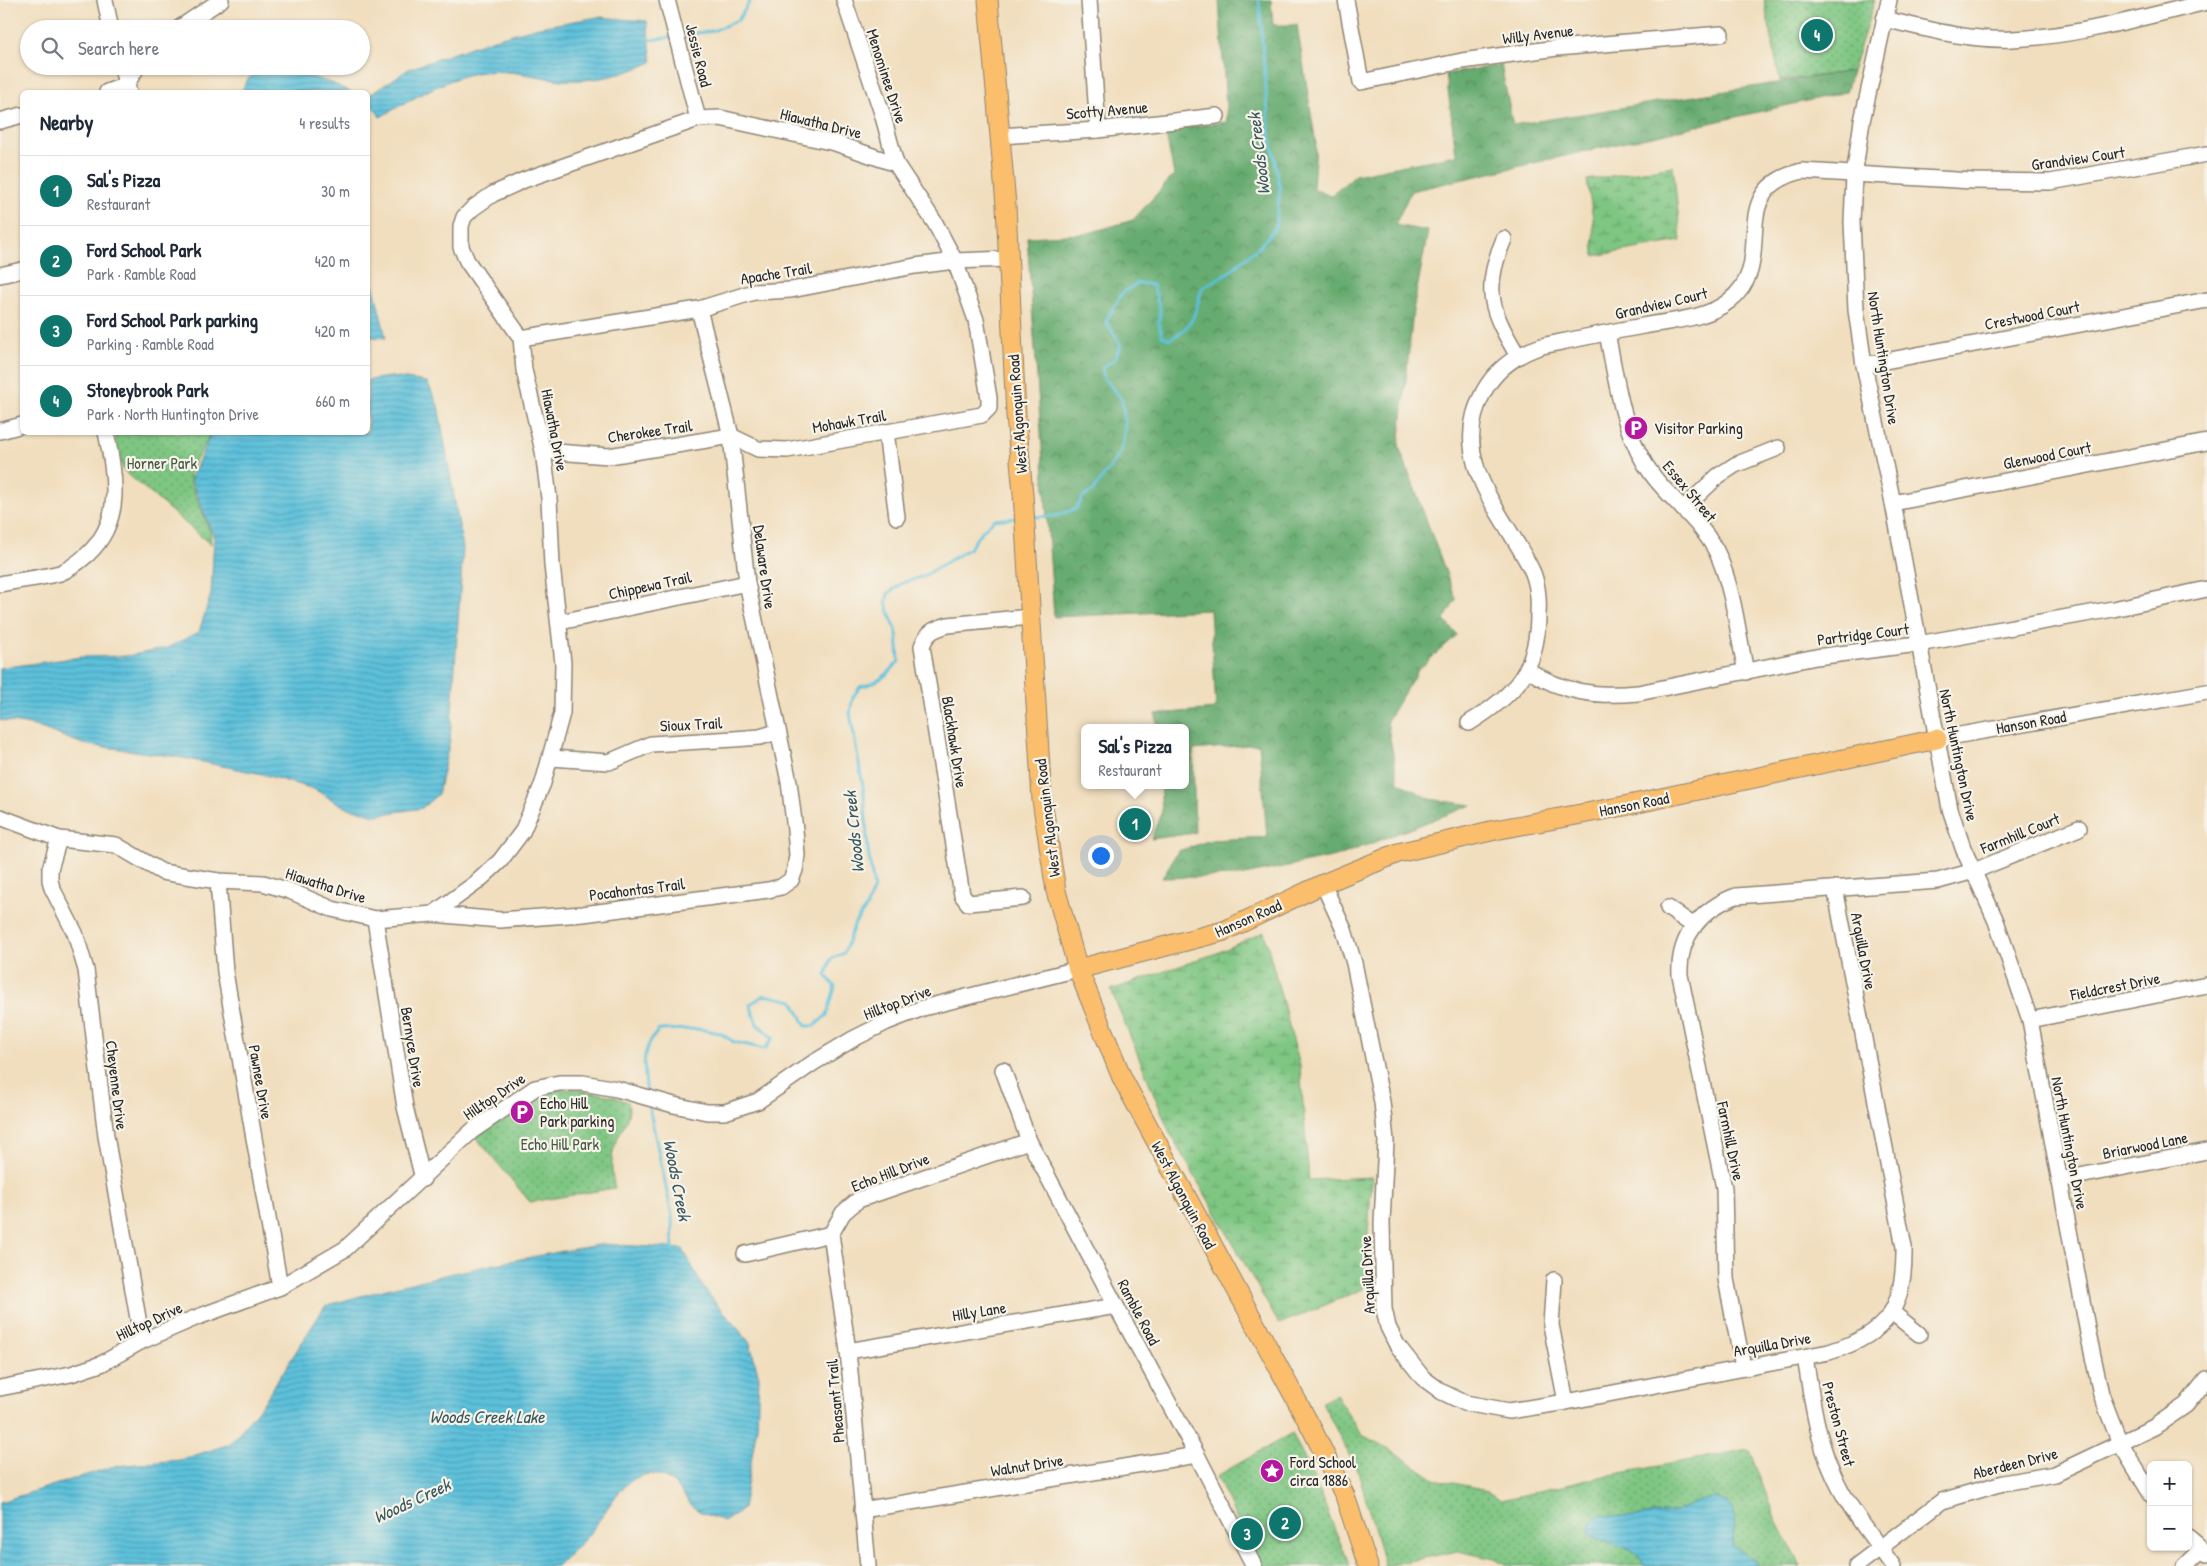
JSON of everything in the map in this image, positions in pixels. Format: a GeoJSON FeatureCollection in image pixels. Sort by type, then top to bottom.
{"type":"FeatureCollection","features":[{"type":"Feature","properties":{"kind":"main road","name":"West Algonquin Road"},"geometry":{"type":"LineString","coordinates":[[988,0],[1000,136],[1016,416],[1027,550],[1042,800],[1056,891],[1078,969],[1122,1078],[1316,1438],[1345,1496],[1368,1566]]}},
{"type":"Feature","properties":{"kind":"main road","name":"Hanson Road"},"geometry":{"type":"LineString","coordinates":[[1078,969],[1224,931],[1323,884],[1398,853],[1494,830],[1624,806],[1937,739]]}},
{"type":"Feature","properties":{"kind":"street"},"geometry":{"type":"LineString","coordinates":[[105,0],[109,20]]}},
{"type":"Feature","properties":{"kind":"street"},"geometry":{"type":"LineString","coordinates":[[190,20],[221,0]]}},
{"type":"Feature","properties":{"kind":"street","name":"Jessie Road"},"geometry":{"type":"LineString","coordinates":[[667,0],[698,119]]}},
{"type":"Feature","properties":{"kind":"street","name":"Menominee Drive"},"geometry":{"type":"LineString","coordinates":[[844,0],[882,113],[896,164]]}},
{"type":"Feature","properties":{"kind":"street"},"geometry":{"type":"LineString","coordinates":[[1089,0],[1098,130]]}},
{"type":"Feature","properties":{"kind":"street","name":"Willy Avenue"},"geometry":{"type":"LineString","coordinates":[[1346,0],[1361,82],[1462,61],[1538,51],[1721,34]]}},
{"type":"Feature","properties":{"kind":"street","name":"North Huntington Drive"},"geometry":{"type":"LineString","coordinates":[[1889,0],[1862,121],[1854,176],[1852,222],[1856,310],[1864,365],[1893,503],[1918,644],[1956,828],[1996,921],[2030,1020],[2096,1377],[2106,1410],[2120,1443],[2147,1487]]}},
{"type":"Feature","properties":{"kind":"street"},"geometry":{"type":"LineString","coordinates":[[1884,19],[1943,32],[2011,39],[2129,21],[2207,2]]}},
{"type":"Feature","properties":{"kind":"street"},"geometry":{"type":"LineString","coordinates":[[123,75],[127,89]]}},
{"type":"Feature","properties":{"kind":"street"},"geometry":{"type":"LineString","coordinates":[[127,89],[134,75]]}},
{"type":"Feature","properties":{"kind":"street"},"geometry":{"type":"LineString","coordinates":[[0,121],[20,116]]}},
{"type":"Feature","properties":{"kind":"street","name":"Scotty Avenue"},"geometry":{"type":"LineString","coordinates":[[1000,136],[1098,130],[1217,116]]}},
{"type":"Feature","properties":{"kind":"street","name":"Hiawatha Drive"},"geometry":{"type":"LineString","coordinates":[[0,818],[59,839],[116,845],[162,872],[218,881],[263,883],[290,891],[332,909],[375,919],[433,914],[476,883],[513,846],[534,808],[551,758],[563,698],[563,664],[560,622],[552,565],[549,498],[543,451],[524,370],[521,338],[467,261],[459,237],[464,217],[488,197],[524,180],[698,119],[720,118],[827,141],[896,164]]}},
{"type":"Feature","properties":{"kind":"street","name":"Grandview Court"},"geometry":{"type":"LineString","coordinates":[[1469,723],[1508,696],[1528,670],[1535,646],[1538,622],[1536,585],[1533,573],[1486,493],[1477,467],[1473,443],[1474,419],[1481,396],[1494,376],[1518,356],[1542,346],[1701,314],[1721,307],[1739,292],[1751,270],[1756,212],[1762,195],[1774,182],[1786,175],[1802,171],[1854,176],[2020,183],[2056,182],[2207,154]]}},
{"type":"Feature","properties":{"kind":"street"},"geometry":{"type":"LineString","coordinates":[[896,164],[935,223],[955,261]]}},
{"type":"Feature","properties":{"kind":"street"},"geometry":{"type":"LineString","coordinates":[[1504,239],[1492,274],[1492,300],[1496,316],[1518,356]]}},
{"type":"Feature","properties":{"kind":"street","name":"Apache Trail"},"geometry":{"type":"LineString","coordinates":[[521,338],[700,309],[754,292],[791,290],[915,266],[955,261],[1008,259]]}},
{"type":"Feature","properties":{"kind":"street","name":"Mohawk Trail"},"geometry":{"type":"LineString","coordinates":[[731,436],[753,447],[779,450],[975,418],[989,408],[988,387],[976,320],[955,261]]}},
{"type":"Feature","properties":{"kind":"street"},"geometry":{"type":"LineString","coordinates":[[0,275],[20,270]]}},
{"type":"Feature","properties":{"kind":"street","name":"Crestwood Court"},"geometry":{"type":"LineString","coordinates":[[1864,365],[2207,300]]}},
{"type":"Feature","properties":{"kind":"street","name":"Delaware Drive"},"geometry":{"type":"LineString","coordinates":[[700,309],[731,436],[747,583],[776,732],[789,782],[795,830]]}},
{"type":"Feature","properties":{"kind":"street","name":"Essex Street"},"geometry":{"type":"LineString","coordinates":[[1606,333],[1630,436],[1654,476],[1683,508],[1718,555],[1729,588],[1746,672]]}},
{"type":"Feature","properties":{"kind":"street"},"geometry":{"type":"LineString","coordinates":[[0,431],[20,426]]}},
{"type":"Feature","properties":{"kind":"street"},"geometry":{"type":"LineString","coordinates":[[886,432],[897,517]]}},
{"type":"Feature","properties":{"kind":"street"},"geometry":{"type":"LineString","coordinates":[[0,584],[62,572],[76,564],[101,540],[111,522],[115,500],[114,468],[107,435]]}},
{"type":"Feature","properties":{"kind":"street","name":"Cherokee Trail"},"geometry":{"type":"LineString","coordinates":[[543,451],[609,456],[731,436]]}},
{"type":"Feature","properties":{"kind":"street","name":"Glenwood Court"},"geometry":{"type":"LineString","coordinates":[[1893,503],[2207,442]]}},
{"type":"Feature","properties":{"kind":"street"},"geometry":{"type":"LineString","coordinates":[[1683,508],[1718,476],[1735,465],[1778,448]]}},
{"type":"Feature","properties":{"kind":"street","name":"Chippewa Trail"},"geometry":{"type":"LineString","coordinates":[[560,622],[747,583]]}},
{"type":"Feature","properties":{"kind":"street","name":"Partridge Court"},"geometry":{"type":"LineString","coordinates":[[1528,670],[1545,681],[1564,689],[1589,694],[1611,695],[1638,692],[1816,657],[1918,644],[2113,609],[2207,588]]}},
{"type":"Feature","properties":{"kind":"street","name":"Blackhawk Drive"},"geometry":{"type":"LineString","coordinates":[[1023,898],[968,903],[962,895],[922,646],[926,635],[935,629],[948,625],[1030,617]]}},
{"type":"Feature","properties":{"kind":"street","name":"Hanson Road"},"geometry":{"type":"LineString","coordinates":[[1937,739],[2207,692]]}},
{"type":"Feature","properties":{"kind":"street","name":"Sioux Trail"},"geometry":{"type":"LineString","coordinates":[[551,758],[609,762],[651,744],[734,740],[760,737],[776,732]]}},
{"type":"Feature","properties":{"kind":"street","name":"Farmhill Court"},"geometry":{"type":"LineString","coordinates":[[1974,871],[2080,828]]}},
{"type":"Feature","properties":{"kind":"street","name":"Pocahontas Trail"},"geometry":{"type":"LineString","coordinates":[[433,914],[500,920],[583,914],[781,887],[791,880],[795,870],[797,855],[795,830]]}},
{"type":"Feature","properties":{"kind":"street","name":"Cheyenne Drive"},"geometry":{"type":"LineString","coordinates":[[59,839],[50,869],[50,880],[52,888],[75,933],[86,970],[106,1136],[142,1341]]}},
{"type":"Feature","properties":{"kind":"street","name":"Farmhill Drive"},"geometry":{"type":"LineString","coordinates":[[1743,1367],[1726,1279],[1724,1188],[1680,975],[1682,950],[1694,926],[1703,914],[1712,907],[1736,896],[1924,883],[1974,871]]}},
{"type":"Feature","properties":{"kind":"street","name":"Pawnee Drive"},"geometry":{"type":"LineString","coordinates":[[218,881],[225,972],[280,1287]]}},
{"type":"Feature","properties":{"kind":"street","name":"Arquilla Drive"},"geometry":{"type":"LineString","coordinates":[[1323,884],[1344,930],[1354,963],[1382,1102],[1386,1141],[1382,1223],[1382,1293],[1388,1327],[1407,1361],[1423,1378],[1442,1392],[1457,1399],[1495,1410],[1509,1411],[1566,1402],[1805,1356],[1857,1342],[1885,1323],[1892,1314],[1902,1288],[1904,1247],[1835,888]]}},
{"type":"Feature","properties":{"kind":"street"},"geometry":{"type":"LineString","coordinates":[[1668,908],[1694,926]]}},
{"type":"Feature","properties":{"kind":"street","name":"Bernyce Drive"},"geometry":{"type":"LineString","coordinates":[[375,919],[405,1107],[423,1179]]}},
{"type":"Feature","properties":{"kind":"street","name":"Hilltop Drive"},"geometry":{"type":"LineString","coordinates":[[0,1388],[71,1374],[101,1364],[142,1341],[195,1318],[280,1287],[345,1249],[423,1179],[472,1131],[528,1091],[547,1084],[571,1082],[617,1089],[669,1104],[707,1112],[725,1112],[758,1101],[845,1044],[887,1022],[924,1008],[1078,969]]}},
{"type":"Feature","properties":{"kind":"street","name":"Fieldcrest Drive"},"geometry":{"type":"LineString","coordinates":[[2030,1020],[2207,985]]}},
{"type":"Feature","properties":{"kind":"street","name":"Ramble Road"},"geometry":{"type":"LineString","coordinates":[[1002,1070],[1029,1140],[1254,1566]]}},
{"type":"Feature","properties":{"kind":"street","name":"Echo Hill Drive"},"geometry":{"type":"LineString","coordinates":[[831,1234],[843,1213],[858,1200],[1029,1140]]}},
{"type":"Feature","properties":{"kind":"street","name":"Briarwood Lane"},"geometry":{"type":"LineString","coordinates":[[2059,1180],[2207,1151]]}},
{"type":"Feature","properties":{"kind":"street"},"geometry":{"type":"LineString","coordinates":[[745,1254],[831,1234]]}},
{"type":"Feature","properties":{"kind":"street","name":"Pheasant Trail"},"geometry":{"type":"LineString","coordinates":[[831,1234],[848,1350],[868,1566]]}},
{"type":"Feature","properties":{"kind":"street"},"geometry":{"type":"LineString","coordinates":[[1554,1280],[1551,1325],[1566,1402]]}},
{"type":"Feature","properties":{"kind":"street","name":"Hilly Lane"},"geometry":{"type":"LineString","coordinates":[[848,1350],[1116,1306]]}},
{"type":"Feature","properties":{"kind":"street"},"geometry":{"type":"LineString","coordinates":[[1892,1314],[1919,1334]]}},
{"type":"Feature","properties":{"kind":"street","name":"Preston Street"},"geometry":{"type":"LineString","coordinates":[[1805,1356],[1823,1447],[1830,1468],[1853,1509],[1893,1566]]}},
{"type":"Feature","properties":{"kind":"street","name":"Aberdeen Drive"},"geometry":{"type":"LineString","coordinates":[[1856,1566],[1942,1500],[2003,1483],[2055,1474],[2172,1416],[2186,1405],[2207,1379]]}},
{"type":"Feature","properties":{"kind":"street","name":"Walnut Drive"},"geometry":{"type":"LineString","coordinates":[[862,1510],[1197,1455]]}},
{"type":"Feature","properties":{"kind":"street"},"geometry":{"type":"LineString","coordinates":[[2185,1566],[2204,1552],[2192,1542]]}},
{"type":"Feature","properties":{"kind":"green space"},"geometry":{"type":"Polygon","coordinates":[[[1219,0],[1271,0],[1273,25],[1297,25],[1316,144],[1313,189],[1331,196],[1355,175],[1456,155],[1446,74],[1501,65],[1513,125],[1852,71],[1846,92],[1411,191],[1395,225],[1428,231],[1413,311],[1399,447],[1456,599],[1444,620],[1457,635],[1418,670],[1387,721],[1398,782],[1430,799],[1472,805],[1341,855],[1240,876],[1162,878],[1178,851],[1211,840],[1267,837],[1259,744],[1193,750],[1195,833],[1151,839],[1162,811],[1160,789],[1189,789],[1189,724],[1157,724],[1156,714],[1216,709],[1210,610],[1054,617],[1027,237],[1085,234],[1133,220],[1174,175],[1165,130],[1227,122],[1219,0]]]}},
{"type":"Feature","properties":{"kind":"green space"},"geometry":{"type":"Polygon","coordinates":[[[1764,0],[1875,0],[1852,71],[1780,81],[1764,0]]]}},
{"type":"Feature","properties":{"kind":"green space"},"geometry":{"type":"Polygon","coordinates":[[[1673,166],[1681,241],[1594,256],[1593,218],[1587,180],[1673,166]]]}},
{"type":"Feature","properties":{"kind":"green space","name":"Horner Park"},"geometry":{"type":"Polygon","coordinates":[[[114,435],[210,435],[191,469],[190,481],[210,531],[211,545],[123,470],[114,435]]]}},
{"type":"Feature","properties":{"kind":"green space"},"geometry":{"type":"Polygon","coordinates":[[[1264,932],[1300,1066],[1309,1180],[1372,1177],[1364,1289],[1279,1324],[1170,1133],[1111,990],[1217,953],[1264,932]]]}},
{"type":"Feature","properties":{"kind":"green space","name":"Echo Hill Park"},"geometry":{"type":"Polygon","coordinates":[[[575,1089],[613,1096],[628,1102],[628,1117],[616,1142],[612,1159],[615,1188],[530,1202],[475,1136],[541,1091],[575,1089]]]}},
{"type":"Feature","properties":{"kind":"green space"},"geometry":{"type":"Polygon","coordinates":[[[1336,1395],[1362,1435],[1393,1451],[1434,1479],[1482,1489],[1502,1500],[1600,1477],[1749,1449],[1775,1516],[1801,1566],[1511,1566],[1494,1559],[1458,1551],[1385,1566],[1358,1472],[1322,1402],[1336,1395]]]}},
{"type":"Feature","properties":{"kind":"green space"},"geometry":{"type":"Polygon","coordinates":[[[1292,1433],[1314,1479],[1350,1566],[1258,1566],[1217,1476],[1292,1433]]]}},
{"type":"Feature","properties":{"kind":"water"},"geometry":{"type":"Polygon","coordinates":[[[598,17],[647,21],[652,62],[619,74],[585,80],[562,80],[492,71],[469,74],[429,90],[380,117],[370,100],[370,95],[409,69],[494,39],[539,27],[598,17]]]}},
{"type":"Feature","properties":{"kind":"water"},"geometry":{"type":"Polygon","coordinates":[[[304,75],[332,83],[347,90],[243,90],[251,76],[304,75]]]}},
{"type":"Feature","properties":{"kind":"water"},"geometry":{"type":"Polygon","coordinates":[[[370,281],[374,288],[386,338],[371,337],[370,281]]]}},
{"type":"Feature","properties":{"kind":"water"},"geometry":{"type":"Polygon","coordinates":[[[391,377],[427,382],[438,405],[463,548],[450,740],[438,794],[422,808],[376,815],[345,807],[314,789],[262,774],[178,757],[83,744],[35,726],[0,720],[0,668],[81,657],[128,656],[167,648],[199,632],[211,594],[214,538],[191,479],[210,435],[370,435],[370,380],[391,377]]]}},
{"type":"Feature","properties":{"kind":"water","name":"Woods Creek Lake"},"geometry":{"type":"Polygon","coordinates":[[[604,1244],[683,1249],[704,1289],[750,1343],[759,1377],[757,1426],[743,1509],[725,1521],[706,1515],[696,1509],[673,1483],[658,1476],[646,1475],[634,1479],[624,1487],[614,1498],[590,1533],[557,1566],[0,1566],[0,1502],[115,1466],[180,1460],[230,1444],[264,1402],[325,1306],[463,1271],[604,1244]]]}},
{"type":"Feature","properties":{"kind":"water"},"geometry":{"type":"Polygon","coordinates":[[[1715,1498],[1729,1505],[1732,1510],[1735,1523],[1732,1545],[1755,1561],[1757,1566],[1644,1566],[1634,1552],[1589,1534],[1592,1521],[1600,1515],[1626,1517],[1676,1512],[1699,1501],[1715,1498]]]}},
{"type":"Feature","properties":{"kind":"waterway"},"geometry":{"type":"LineString","coordinates":[[680,35],[713,31],[738,20],[751,0]]}},
{"type":"Feature","properties":{"kind":"waterway","name":"Woods Creek"},"geometry":{"type":"LineString","coordinates":[[1032,517],[1055,516],[1076,509],[1082,498],[1093,491],[1121,452],[1125,428],[1122,400],[1104,378],[1102,368],[1114,360],[1121,345],[1106,321],[1122,293],[1138,283],[1153,285],[1160,309],[1159,323],[1162,336],[1170,339],[1185,329],[1193,318],[1202,288],[1229,272],[1260,246],[1275,228],[1280,189],[1269,128],[1259,0]]}},
{"type":"Feature","properties":{"kind":"waterway"},"geometry":{"type":"LineString","coordinates":[[650,40],[672,37]]}},
{"type":"Feature","properties":{"kind":"waterway"},"geometry":{"type":"LineString","coordinates":[[370,109],[374,107]]}},
{"type":"Feature","properties":{"kind":"waterway","name":"Woods Creek"},"geometry":{"type":"LineString","coordinates":[[647,1094],[644,1060],[648,1045],[659,1030],[699,1029],[720,1033],[734,1042],[765,1049],[773,1038],[757,1024],[750,1004],[765,995],[793,1001],[806,1026],[814,1026],[827,1015],[835,987],[826,975],[831,959],[844,953],[855,923],[866,908],[874,888],[868,851],[864,792],[850,713],[853,697],[860,687],[882,678],[899,661],[897,634],[886,603],[888,594],[902,583],[924,576],[970,548],[981,532],[994,520],[1018,518]]}},
{"type":"Feature","properties":{"kind":"waterway","name":"Woods Creek"},"geometry":{"type":"LineString","coordinates":[[648,1102],[672,1216],[673,1251]]}},
{"type":"Feature","properties":{"kind":"place","name":"Stoneybrook Park"},"geometry":{"type":"Point","coordinates":[1817,35]}},
{"type":"Feature","properties":{"kind":"place","name":"Visitor Parking"},"geometry":{"type":"Point","coordinates":[1636,428]}},
{"type":"Feature","properties":{"kind":"place","name":"Sal's Pizza"},"geometry":{"type":"Point","coordinates":[1135,824]}},
{"type":"Feature","properties":{"kind":"place","name":"Echo Hill Park parking"},"geometry":{"type":"Point","coordinates":[522,1112]}},
{"type":"Feature","properties":{"kind":"place","name":"Ford School circa 1886"},"geometry":{"type":"Point","coordinates":[1272,1471]}},
{"type":"Feature","properties":{"kind":"place","name":"Ford School Park"},"geometry":{"type":"Point","coordinates":[1285,1523]}},
{"type":"Feature","properties":{"kind":"place","name":"Ford School Park parking"},"geometry":{"type":"Point","coordinates":[1247,1534]}}]}
